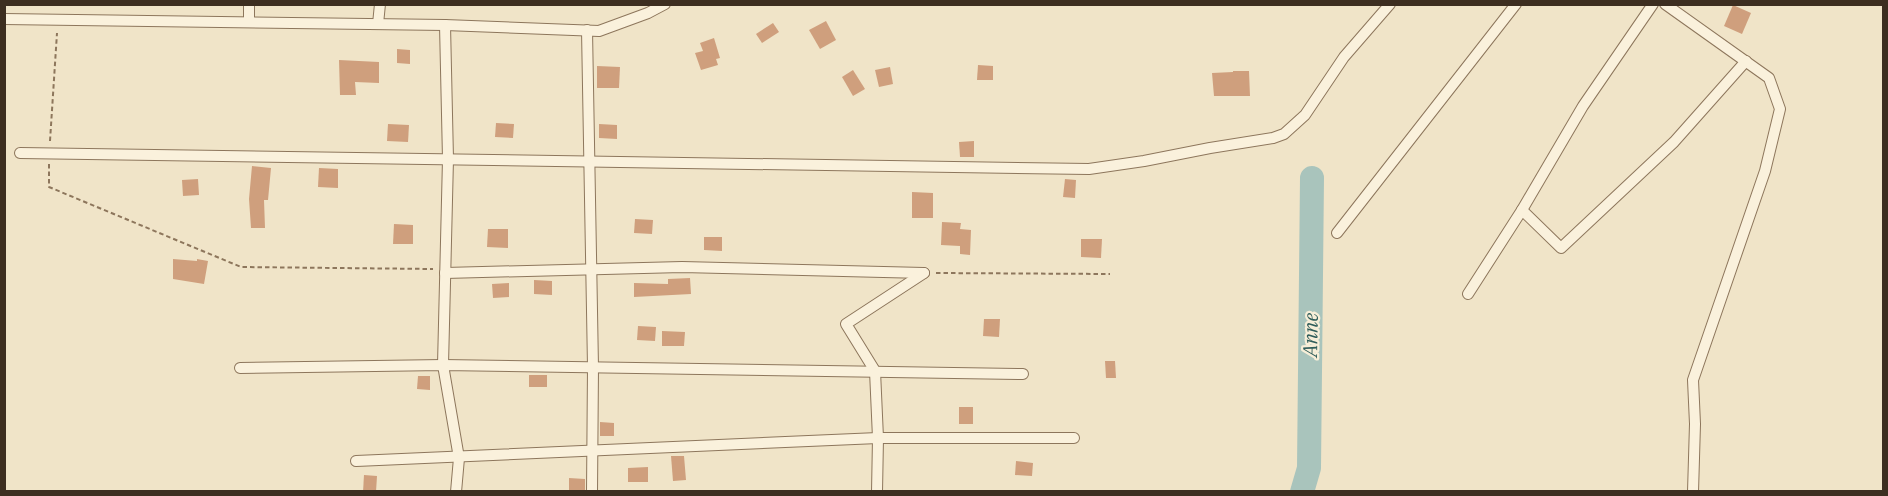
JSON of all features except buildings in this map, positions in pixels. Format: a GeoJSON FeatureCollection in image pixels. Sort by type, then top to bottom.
{"type":"FeatureCollection","features":[{"type":"Feature","properties":{"kind":"street"},"geometry":{"type":"LineString","coordinates":[[249,4],[249,22]]}},
{"type":"Feature","properties":{"kind":"street"},"geometry":{"type":"LineString","coordinates":[[378,24],[380,4]]}},
{"type":"Feature","properties":{"kind":"street"},"geometry":{"type":"LineString","coordinates":[[4,19],[378,24],[599,31],[648,13],[665,4]]}},
{"type":"Feature","properties":{"kind":"street"},"geometry":{"type":"LineString","coordinates":[[20,153],[1089,169],[1144,162],[1284,134],[1305,116],[1344,57],[1390,4]]}},
{"type":"Feature","properties":{"kind":"street"},"geometry":{"type":"LineString","coordinates":[[1337,233],[1516,4]]}},
{"type":"Feature","properties":{"kind":"street"},"geometry":{"type":"LineString","coordinates":[[1468,294],[1522,210],[1583,106],[1653,4]]}},
{"type":"Feature","properties":{"kind":"street"},"geometry":{"type":"LineString","coordinates":[[1665,4],[1769,78],[1780,109],[1765,171],[1693,380],[1695,424],[1693,492]]}},
{"type":"Feature","properties":{"kind":"street"},"geometry":{"type":"LineString","coordinates":[[445,26],[448,159],[443,365],[459,458],[456,492]]}},
{"type":"Feature","properties":{"kind":"street"},"geometry":{"type":"LineString","coordinates":[[587,30],[593,367],[592,492]]}},
{"type":"Feature","properties":{"kind":"street"},"geometry":{"type":"LineString","coordinates":[[1522,210],[1561,248],[1674,142],[1746,62]]}},
{"type":"Feature","properties":{"kind":"street"},"geometry":{"type":"LineString","coordinates":[[445,271],[682,267],[924,273]]}},
{"type":"Feature","properties":{"kind":"street"},"geometry":{"type":"LineString","coordinates":[[877,492],[878,438],[875,371],[846,324],[924,273]]}},
{"type":"Feature","properties":{"kind":"street"},"geometry":{"type":"LineString","coordinates":[[240,368],[443,365],[1023,374]]}},
{"type":"Feature","properties":{"kind":"street"},"geometry":{"type":"LineString","coordinates":[[356,461],[878,438],[1074,438]]}},
{"type":"Feature","properties":{"kind":"path"},"geometry":{"type":"LineString","coordinates":[[58,20],[49,187],[241,267],[445,271]]}},
{"type":"Feature","properties":{"kind":"path"},"geometry":{"type":"LineString","coordinates":[[924,273],[1110,274]]}},
{"type":"Feature","properties":{"kind":"waterway","name":"Anne"},"geometry":{"type":"LineString","coordinates":[[1302,492],[1309,468],[1312,178]]}}]}
